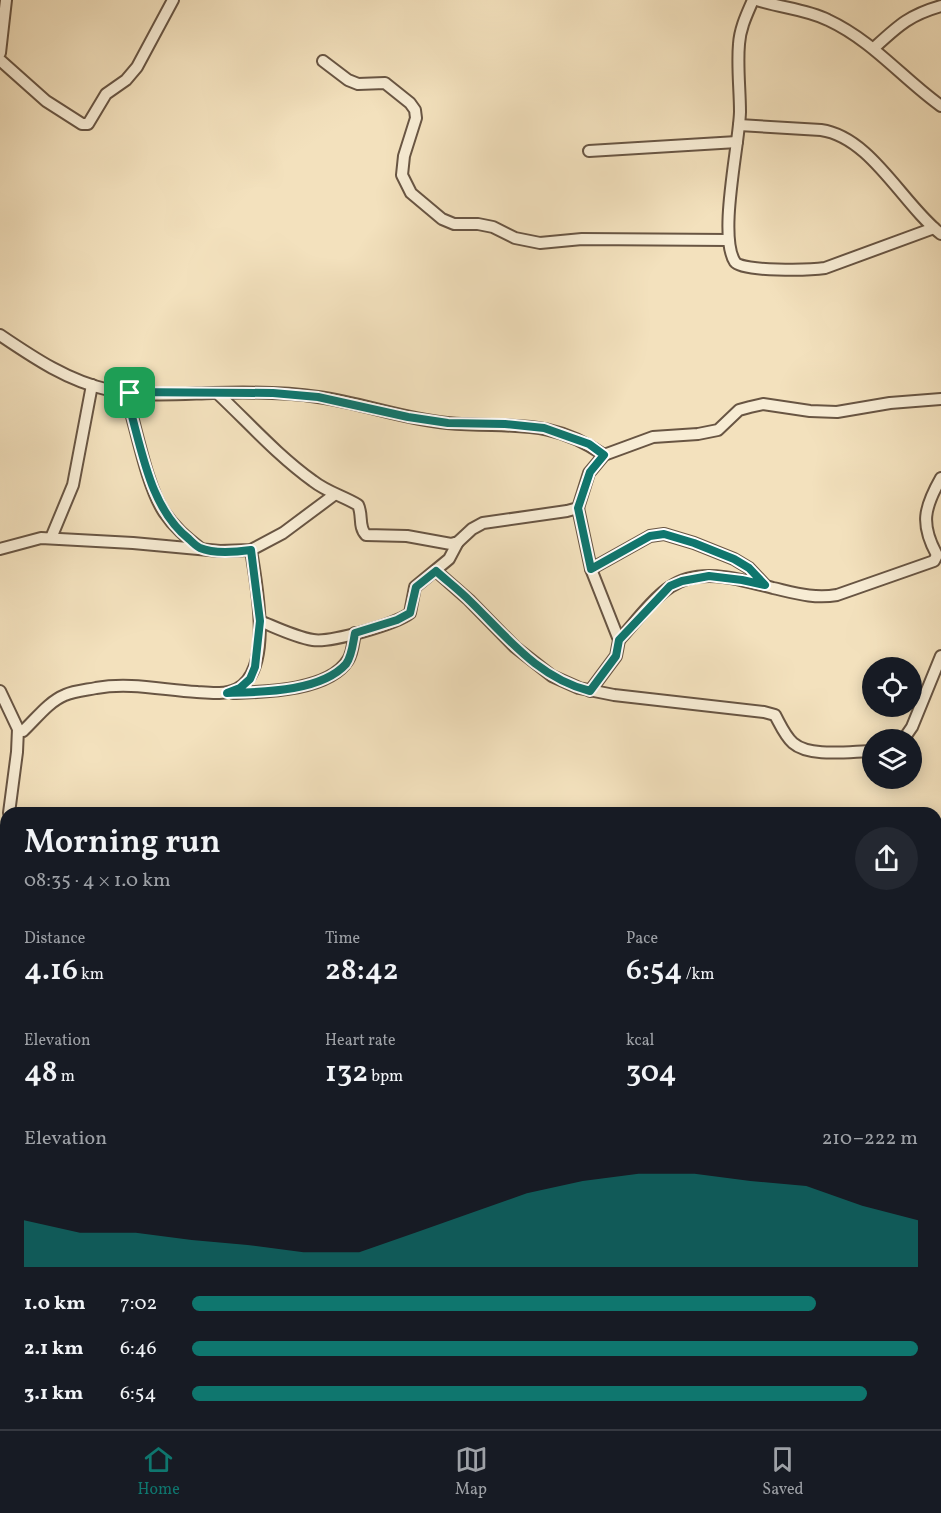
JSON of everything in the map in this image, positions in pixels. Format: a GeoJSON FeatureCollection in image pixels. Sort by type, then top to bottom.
{"type":"FeatureCollection","features":[{"type":"Feature","properties":{"kind":"street"},"geometry":{"type":"LineString","coordinates":[[0,53],[6,0]]}},
{"type":"Feature","properties":{"kind":"street"},"geometry":{"type":"LineString","coordinates":[[0,60],[46,101],[82,124],[88,124],[106,94],[126,80],[137,67],[173,0]]}},
{"type":"Feature","properties":{"kind":"street"},"geometry":{"type":"LineString","coordinates":[[739,125],[830,131],[848,140],[867,156],[937,231],[825,268],[812,270],[739,265],[735,261],[728,240],[739,125],[739,43],[743,26],[755,0],[792,8],[829,20],[874,48],[926,96],[941,106]]}},
{"type":"Feature","properties":{"kind":"street"},"geometry":{"type":"LineString","coordinates":[[874,48],[899,25],[913,16],[941,6]]}},
{"type":"Feature","properties":{"kind":"street"},"geometry":{"type":"LineString","coordinates":[[323,61],[348,80],[358,84],[385,83],[410,103],[415,110],[416,118],[404,156],[402,175],[411,193],[442,219],[454,224],[478,224],[493,227],[515,238],[540,243],[582,239],[728,240]]}},
{"type":"Feature","properties":{"kind":"street"},"geometry":{"type":"LineString","coordinates":[[589,151],[737,142]]}},
{"type":"Feature","properties":{"kind":"street"},"geometry":{"type":"LineString","coordinates":[[0,335],[40,362],[92,385],[125,392],[153,394],[273,393],[318,397],[408,417],[448,423],[527,425],[544,428],[589,444],[604,455]]}},
{"type":"Feature","properties":{"kind":"street"},"geometry":{"type":"LineString","coordinates":[[51,538],[73,485],[92,385]]}},
{"type":"Feature","properties":{"kind":"street"},"geometry":{"type":"LineString","coordinates":[[125,392],[148,472],[162,510],[173,525],[200,548]]}},
{"type":"Feature","properties":{"kind":"street"},"geometry":{"type":"LineString","coordinates":[[217,393],[281,457],[314,483],[358,505],[362,530],[366,535],[407,536],[451,544],[458,542]]}},
{"type":"Feature","properties":{"kind":"street"},"geometry":{"type":"LineString","coordinates":[[590,691],[616,656],[619,640],[591,569],[578,508],[590,472],[604,455],[653,437],[699,434],[718,430],[739,410],[763,404],[810,411],[837,412],[890,403],[941,399]]}},
{"type":"Feature","properties":{"kind":"street"},"geometry":{"type":"LineString","coordinates":[[619,640],[670,586],[682,581],[709,576],[742,580],[822,598],[837,595],[934,561],[939,558],[926,531],[924,519],[927,505],[941,478]]}},
{"type":"Feature","properties":{"kind":"street"},"geometry":{"type":"LineString","coordinates":[[0,549],[30,540],[51,538],[220,551],[251,550],[283,533],[334,495]]}},
{"type":"Feature","properties":{"kind":"street"},"geometry":{"type":"LineString","coordinates":[[260,621],[310,640],[327,640],[406,616],[412,608],[416,587],[449,559],[458,542],[472,529],[483,523],[578,508]]}},
{"type":"Feature","properties":{"kind":"street"},"geometry":{"type":"LineString","coordinates":[[591,569],[650,536],[664,534],[734,559],[749,568],[765,585]]}},
{"type":"Feature","properties":{"kind":"street"},"geometry":{"type":"LineString","coordinates":[[227,693],[240,688],[253,674],[260,621],[251,550]]}},
{"type":"Feature","properties":{"kind":"street"},"geometry":{"type":"LineString","coordinates":[[436,571],[533,663],[566,684],[590,691],[764,712],[775,715],[792,743],[801,748],[815,752],[862,751]]}},
{"type":"Feature","properties":{"kind":"street"},"geometry":{"type":"LineString","coordinates":[[23,732],[56,700],[66,694],[82,691],[123,685],[227,693],[278,692],[299,687],[328,676],[346,663],[350,656],[355,633]]}},
{"type":"Feature","properties":{"kind":"street"},"geometry":{"type":"LineString","coordinates":[[909,729],[941,656]]}},
{"type":"Feature","properties":{"kind":"street"},"geometry":{"type":"LineString","coordinates":[[0,691],[18,729],[17,752],[6,807]]}},
{"type":"Feature","properties":{"kind":"route"},"geometry":{"type":"LineString","coordinates":[[125,392],[130,393],[273,393],[318,397],[408,417],[448,423],[527,425],[544,428],[589,444],[604,455],[590,472],[578,508],[591,569],[650,536],[664,534],[734,559],[749,568],[765,585],[709,576],[682,581],[670,586],[619,640],[616,656],[590,691],[566,684],[533,663],[436,571],[414,590],[410,613],[397,620],[355,633],[350,656],[346,663],[328,676],[278,692],[227,693],[240,688],[250,679],[255,667],[260,621],[251,550],[237,552],[200,548],[173,525],[162,510],[148,472],[125,392]]}}]}
